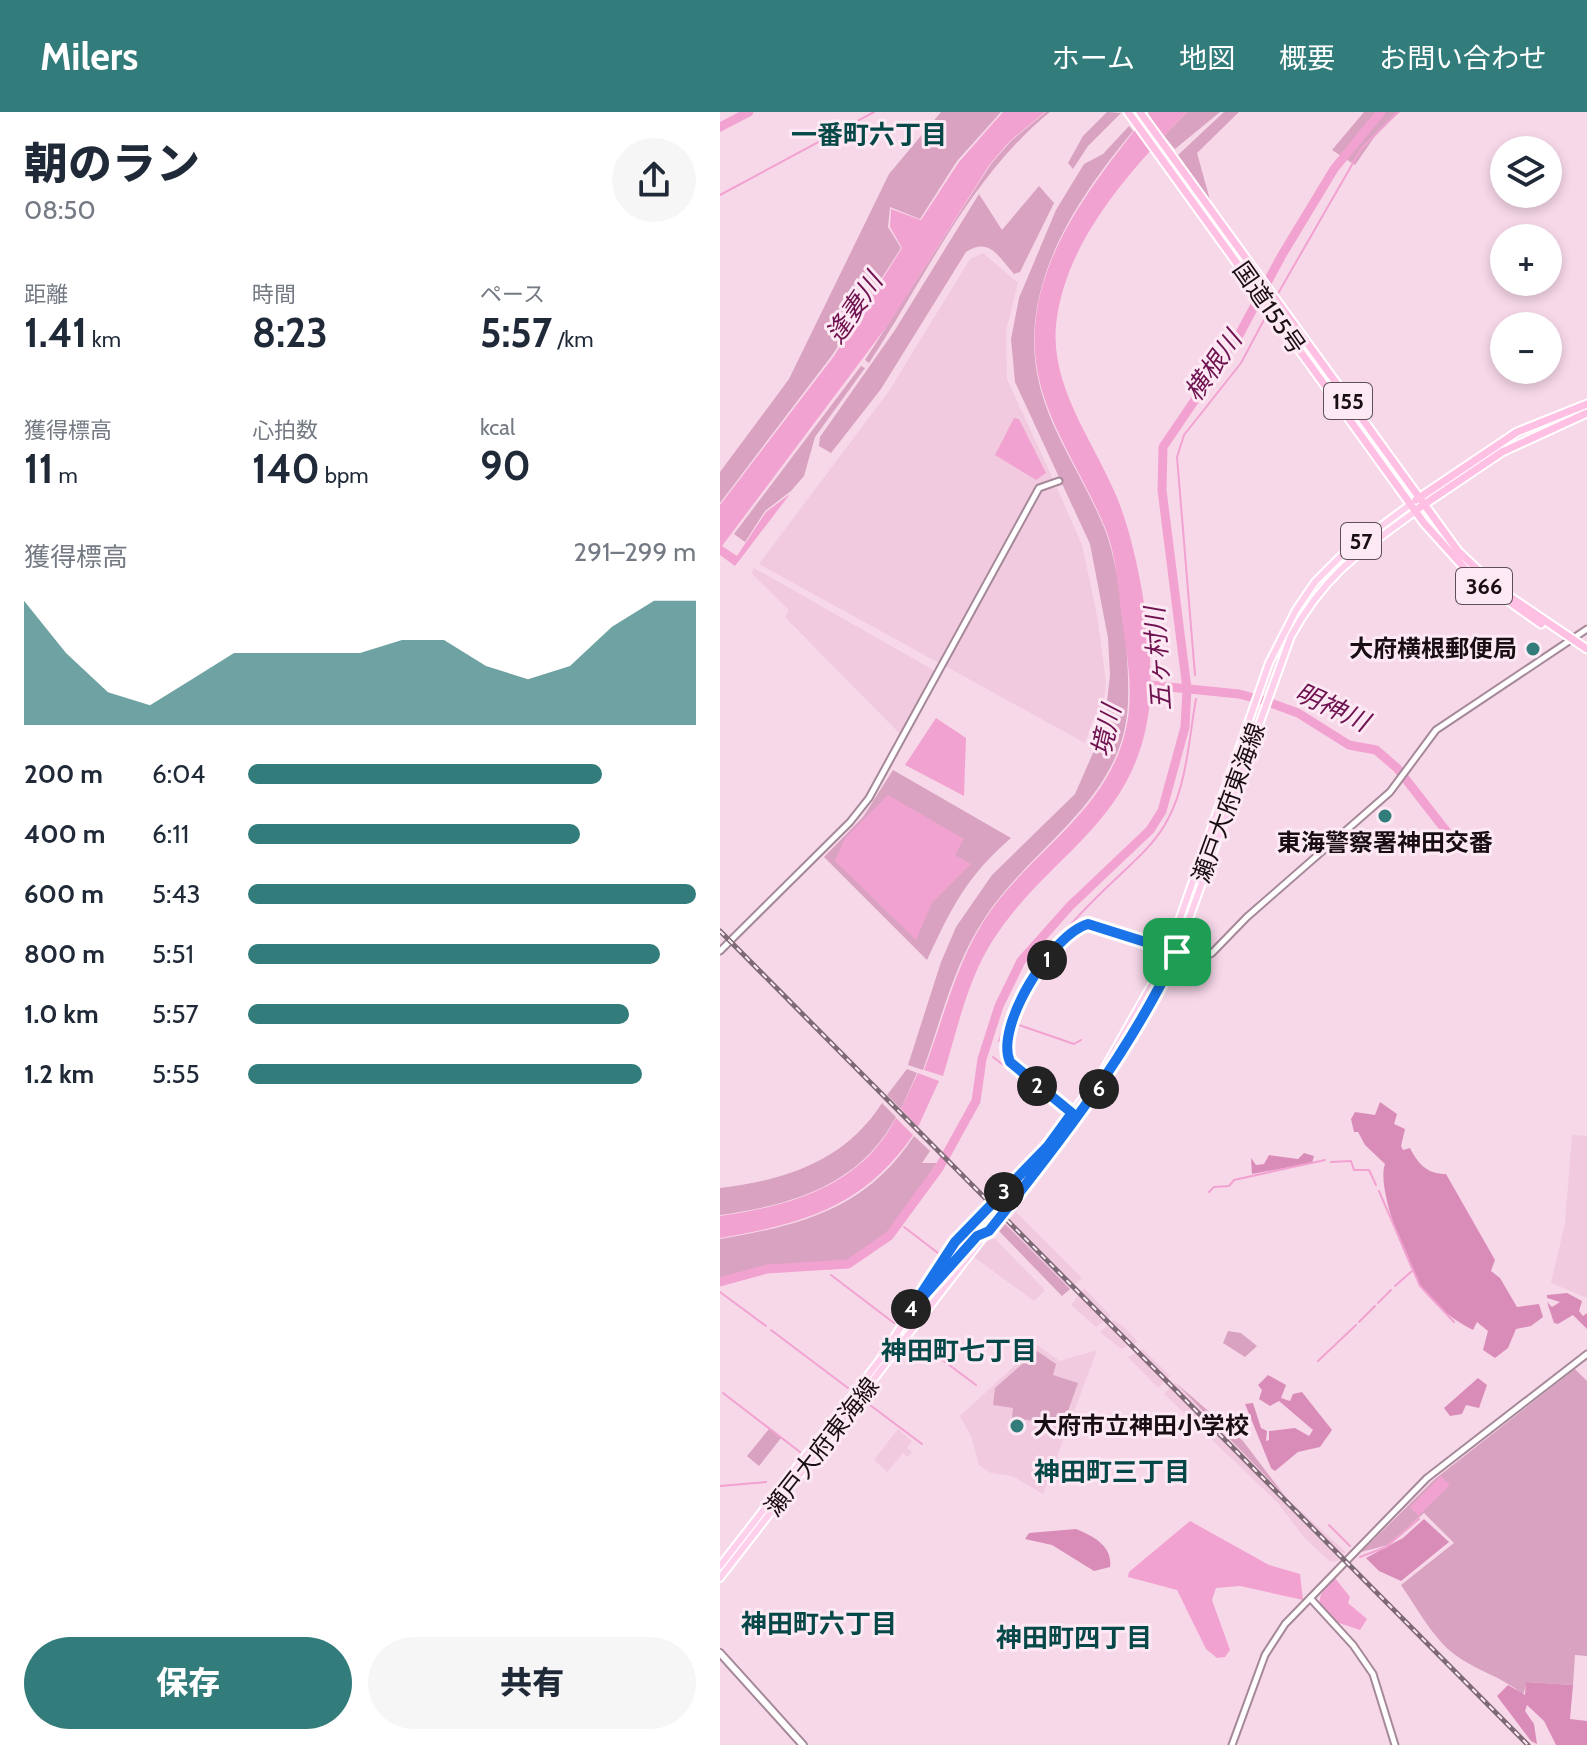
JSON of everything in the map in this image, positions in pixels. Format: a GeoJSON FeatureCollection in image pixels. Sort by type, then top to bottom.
{"type":"FeatureCollection","features":[{"type":"Feature","properties":{"kind":"highway","name":"国道155号"},"geometry":{"type":"LineString","coordinates":[[1128,112],[1273,314],[1417,505]]}},
{"type":"Feature","properties":{"kind":"highway","name":"国道155号"},"geometry":{"type":"LineString","coordinates":[[1140,112],[1417,505]]}},
{"type":"Feature","properties":{"kind":"highway"},"geometry":{"type":"LineString","coordinates":[[1417,505],[1517,432],[1587,404]]}},
{"type":"Feature","properties":{"kind":"highway"},"geometry":{"type":"LineString","coordinates":[[1417,505],[1502,452],[1587,413]]}},
{"type":"Feature","properties":{"kind":"highway","name":"366"},"geometry":{"type":"LineString","coordinates":[[1417,505],[1490,582],[1587,649]]}},
{"type":"Feature","properties":{"kind":"main road","name":"瀬戸大府東海線"},"geometry":{"type":"LineString","coordinates":[[720,1566],[854,1395],[955,1242],[1075,1115],[1149,993],[1169,950],[1251,714],[1282,635],[1315,582],[1341,556],[1417,505]]}},
{"type":"Feature","properties":{"kind":"main road","name":"瀬戸大府東海線"},"geometry":{"type":"LineString","coordinates":[[720,1578],[989,1231],[1143,1019],[1177,952],[1291,636],[1327,581],[1417,505]]}},
{"type":"Feature","properties":{"kind":"main road","name":"57"},"geometry":{"type":"LineString","coordinates":[[910,1311],[977,1236],[989,1231]]}},
{"type":"Feature","properties":{"kind":"main road"},"geometry":{"type":"LineString","coordinates":[[720,1653],[803,1745]]}},
{"type":"Feature","properties":{"kind":"street"},"geometry":{"type":"LineString","coordinates":[[720,951],[850,822],[869,798],[1039,488],[1059,481]]}},
{"type":"Feature","properties":{"kind":"street"},"geometry":{"type":"LineString","coordinates":[[1075,1115],[1024,1075],[1007,1056],[1009,1028],[1029,988],[1072,930],[1088,924],[1194,959],[1212,953],[1247,917],[1390,792],[1436,730],[1587,629]]}},
{"type":"Feature","properties":{"kind":"street"},"geometry":{"type":"LineString","coordinates":[[1232,1745],[1265,1655],[1285,1624],[1427,1478],[1587,1354]]}},
{"type":"Feature","properties":{"kind":"street"},"geometry":{"type":"LineString","coordinates":[[1310,1598],[1353,1645],[1373,1674],[1395,1745]]}},
{"type":"Feature","properties":{"kind":"shaded area"},"geometry":{"type":"Polygon","coordinates":[[[941,112],[1001,112],[957,161],[920,219],[890,207],[888,227],[901,248],[833,354],[720,503],[720,472],[789,379],[889,174],[941,112]]]}},
{"type":"Feature","properties":{"kind":"shaded area"},"geometry":{"type":"Polygon","coordinates":[[[1003,112],[1045,112],[1010,141],[990,164],[890,322],[722,546],[737,556],[766,512],[790,494],[735,566],[720,555],[720,505],[834,356],[902,248],[890,227],[891,209],[921,220],[959,162],[1003,112]]]}},
{"type":"Feature","properties":{"kind":"shaded area"},"geometry":{"type":"Polygon","coordinates":[[[1050,112],[1021,138],[972,198],[869,363],[865,360],[991,164],[1011,141],[1050,112]]]}},
{"type":"Feature","properties":{"kind":"shaded area"},"geometry":{"type":"Polygon","coordinates":[[[1107,112],[1121,113],[1088,146],[1073,169],[1068,163],[1083,136],[1107,112]]]}},
{"type":"Feature","properties":{"kind":"shaded area"},"geometry":{"type":"Polygon","coordinates":[[[1149,112],[1187,112],[1123,182],[1104,208],[1072,264],[1056,325],[1056,348],[1067,394],[1118,500],[1139,574],[1148,632],[1151,686],[1141,748],[1126,782],[1108,810],[1015,910],[993,940],[976,972],[943,1076],[924,1070],[958,973],[975,936],[1003,895],[1064,832],[1101,787],[1115,762],[1128,719],[1129,676],[1113,552],[1098,512],[1047,406],[1035,348],[1037,310],[1046,274],[1061,239],[1102,173],[1149,112]]]}},
{"type":"Feature","properties":{"kind":"shaded area"},"geometry":{"type":"Polygon","coordinates":[[[1187,112],[1220,112],[1175,149],[1164,136],[1187,112]]]}},
{"type":"Feature","properties":{"kind":"shaded area"},"geometry":{"type":"Polygon","coordinates":[[[1224,112],[1239,112],[1197,153],[1210,200],[1178,155],[1224,112]]]}},
{"type":"Feature","properties":{"kind":"shaded area"},"geometry":{"type":"Polygon","coordinates":[[[1364,112],[1400,112],[1380,129],[1355,165],[1332,150],[1364,112]]]}},
{"type":"Feature","properties":{"kind":"shaded area"},"geometry":{"type":"Polygon","coordinates":[[[1129,126],[1133,131],[1090,187],[1055,250],[1043,283],[1036,316],[1034,351],[1046,406],[1105,530],[1116,568],[1128,663],[1128,703],[1123,737],[1093,795],[984,919],[956,973],[923,1070],[908,1065],[941,962],[956,927],[992,875],[1075,794],[1104,728],[1110,675],[1108,638],[1090,544],[1015,382],[1011,339],[1019,298],[1056,210],[1084,164],[1103,154],[1129,126]]]}},
{"type":"Feature","properties":{"kind":"shaded area"},"geometry":{"type":"Polygon","coordinates":[[[1039,186],[1054,203],[1020,272],[1014,274],[988,248],[982,246],[966,252],[881,389],[831,453],[819,446],[820,437],[895,330],[979,194],[1002,230],[1039,186]]]}},
{"type":"Feature","properties":{"kind":"shaded area"},"geometry":{"type":"Polygon","coordinates":[[[983,253],[1018,283],[1006,331],[1007,379],[1053,479],[1036,485],[939,663],[759,564],[889,391],[970,259],[983,253]]]}},
{"type":"Feature","properties":{"kind":"shaded area"},"geometry":{"type":"Polygon","coordinates":[[[861,366],[865,368],[815,437],[804,476],[791,491],[765,511],[745,542],[734,534],[861,366]]]}},
{"type":"Feature","properties":{"kind":"shaded area"},"geometry":{"type":"Polygon","coordinates":[[[1014,418],[1019,419],[1046,473],[1036,480],[995,455],[1014,418]]]}},
{"type":"Feature","properties":{"kind":"shaded area"},"geometry":{"type":"Polygon","coordinates":[[[1057,488],[1082,545],[1097,615],[1106,682],[1103,709],[1093,720],[1085,743],[945,666],[1040,490],[1057,488]]]}},
{"type":"Feature","properties":{"kind":"shaded area"},"geometry":{"type":"Polygon","coordinates":[[[754,568],[935,671],[901,735],[785,617],[789,610],[751,573],[754,568]]]}},
{"type":"Feature","properties":{"kind":"shaded area"},"geometry":{"type":"Polygon","coordinates":[[[936,718],[966,738],[964,796],[905,765],[936,718]]]}},
{"type":"Feature","properties":{"kind":"shaded area"},"geometry":{"type":"Polygon","coordinates":[[[893,770],[1011,838],[971,880],[944,924],[927,960],[824,857],[863,817],[893,770]]]}},
{"type":"Feature","properties":{"kind":"shaded area"},"geometry":{"type":"Polygon","coordinates":[[[888,795],[964,839],[955,855],[971,864],[932,903],[916,940],[835,861],[845,838],[888,795]]]}},
{"type":"Feature","properties":{"kind":"shaded area"},"geometry":{"type":"Polygon","coordinates":[[[907,1069],[917,1073],[901,1109],[887,1095],[907,1069]]]}},
{"type":"Feature","properties":{"kind":"shaded area"},"geometry":{"type":"Polygon","coordinates":[[[918,1073],[939,1081],[918,1127],[901,1109],[918,1073]]]}},
{"type":"Feature","properties":{"kind":"shaded area"},"geometry":{"type":"Polygon","coordinates":[[[1380,1102],[1397,1114],[1394,1124],[1405,1129],[1403,1150],[1410,1148],[1424,1167],[1446,1174],[1495,1260],[1491,1271],[1500,1278],[1517,1307],[1539,1304],[1543,1317],[1531,1326],[1516,1329],[1508,1348],[1495,1358],[1483,1350],[1488,1331],[1477,1322],[1473,1330],[1444,1311],[1421,1286],[1408,1260],[1388,1207],[1383,1175],[1385,1164],[1365,1145],[1358,1132],[1354,1132],[1351,1119],[1355,1112],[1375,1115],[1380,1102]]]}},
{"type":"Feature","properties":{"kind":"shaded area"},"geometry":{"type":"Polygon","coordinates":[[[882,1103],[896,1117],[863,1160],[843,1175],[798,1198],[720,1215],[720,1188],[768,1180],[812,1164],[850,1140],[882,1103]]]}},
{"type":"Feature","properties":{"kind":"shaded area"},"geometry":{"type":"Polygon","coordinates":[[[896,1118],[913,1135],[874,1180],[852,1196],[804,1218],[720,1238],[720,1216],[798,1199],[844,1176],[864,1161],[896,1118]]]}},
{"type":"Feature","properties":{"kind":"shaded area"},"geometry":{"type":"Polygon","coordinates":[[[1572,1135],[1587,1136],[1587,1298],[1551,1283],[1565,1223],[1572,1135]]]}},
{"type":"Feature","properties":{"kind":"shaded area"},"geometry":{"type":"Polygon","coordinates":[[[914,1136],[930,1151],[922,1163],[937,1163],[888,1235],[847,1262],[767,1267],[720,1279],[720,1239],[805,1220],[830,1210],[875,1181],[914,1136]]]}},
{"type":"Feature","properties":{"kind":"shaded area"},"geometry":{"type":"Polygon","coordinates":[[[1304,1153],[1314,1156],[1312,1163],[1252,1174],[1251,1158],[1256,1165],[1264,1164],[1269,1155],[1298,1159],[1304,1153]]]}},
{"type":"Feature","properties":{"kind":"shaded area"},"geometry":{"type":"Polygon","coordinates":[[[1016,1212],[1082,1278],[1062,1296],[999,1231],[1016,1212]]]}},
{"type":"Feature","properties":{"kind":"shaded area"},"geometry":{"type":"Polygon","coordinates":[[[1005,1224],[1070,1289],[1062,1296],[999,1231],[1005,1224]]]}},
{"type":"Feature","properties":{"kind":"shaded area"},"geometry":{"type":"Polygon","coordinates":[[[994,1238],[1045,1290],[1034,1301],[974,1257],[986,1242],[994,1238]]]}},
{"type":"Feature","properties":{"kind":"shaded area"},"geometry":{"type":"Polygon","coordinates":[[[1084,1288],[1111,1316],[1096,1327],[1071,1305],[1084,1288]]]}},
{"type":"Feature","properties":{"kind":"shaded area"},"geometry":{"type":"Polygon","coordinates":[[[1567,1293],[1582,1301],[1579,1311],[1583,1316],[1587,1313],[1587,1329],[1573,1315],[1558,1324],[1554,1323],[1547,1302],[1552,1307],[1560,1302],[1547,1298],[1547,1295],[1567,1293]]]}},
{"type":"Feature","properties":{"kind":"shaded area"},"geometry":{"type":"Polygon","coordinates":[[[1114,1320],[1138,1342],[1121,1349],[1100,1332],[1114,1320]]]}},
{"type":"Feature","properties":{"kind":"shaded area"},"geometry":{"type":"Polygon","coordinates":[[[1228,1331],[1241,1333],[1257,1346],[1245,1357],[1223,1343],[1228,1331]]]}},
{"type":"Feature","properties":{"kind":"shaded area","name":"大府市立神田小学校"},"geometry":{"type":"Polygon","coordinates":[[[1037,1345],[1060,1361],[1097,1350],[1043,1494],[1012,1476],[991,1473],[979,1465],[971,1436],[960,1416],[1037,1345]]]}},
{"type":"Feature","properties":{"kind":"shaded area"},"geometry":{"type":"Polygon","coordinates":[[[1143,1349],[1170,1376],[1158,1388],[1128,1357],[1143,1349]]]}},
{"type":"Feature","properties":{"kind":"shaded area"},"geometry":{"type":"Polygon","coordinates":[[[1037,1351],[1056,1364],[1053,1375],[1078,1383],[1063,1425],[1012,1418],[1013,1408],[993,1405],[995,1388],[1037,1351]]]}},
{"type":"Feature","properties":{"kind":"shaded area"},"geometry":{"type":"Polygon","coordinates":[[[1575,1369],[1587,1381],[1587,1656],[1575,1655],[1573,1685],[1527,1682],[1523,1695],[1446,1647],[1401,1585],[1454,1543],[1424,1513],[1388,1545],[1361,1552],[1435,1479],[1575,1369]]]}},
{"type":"Feature","properties":{"kind":"shaded area"},"geometry":{"type":"Polygon","coordinates":[[[1268,1375],[1286,1385],[1281,1398],[1290,1401],[1293,1394],[1302,1392],[1332,1430],[1320,1447],[1298,1452],[1275,1471],[1271,1468],[1245,1404],[1253,1403],[1261,1428],[1267,1431],[1266,1441],[1269,1440],[1269,1431],[1295,1428],[1309,1436],[1313,1430],[1279,1401],[1270,1406],[1259,1399],[1262,1390],[1258,1385],[1268,1375]]]}},
{"type":"Feature","properties":{"kind":"shaded area"},"geometry":{"type":"Polygon","coordinates":[[[1478,1378],[1487,1385],[1479,1408],[1466,1405],[1462,1414],[1450,1416],[1444,1408],[1478,1378]]]}},
{"type":"Feature","properties":{"kind":"shaded area"},"geometry":{"type":"Polygon","coordinates":[[[1175,1382],[1243,1441],[1289,1500],[1346,1552],[1336,1562],[1329,1561],[1304,1537],[1277,1502],[1164,1394],[1175,1382]]]}},
{"type":"Feature","properties":{"kind":"shaded area"},"geometry":{"type":"Polygon","coordinates":[[[1177,1384],[1243,1441],[1283,1494],[1177,1384]]]}},
{"type":"Feature","properties":{"kind":"shaded area"},"geometry":{"type":"Polygon","coordinates":[[[769,1429],[781,1438],[759,1466],[747,1456],[769,1429]]]}},
{"type":"Feature","properties":{"kind":"shaded area"},"geometry":{"type":"Polygon","coordinates":[[[898,1429],[912,1441],[907,1448],[912,1452],[908,1457],[903,1453],[887,1472],[874,1460],[898,1429]]]}},
{"type":"Feature","properties":{"kind":"shaded area"},"geometry":{"type":"Polygon","coordinates":[[[1441,1476],[1450,1485],[1418,1516],[1410,1507],[1441,1476]]]}},
{"type":"Feature","properties":{"kind":"shaded area"},"geometry":{"type":"Polygon","coordinates":[[[1424,1519],[1449,1542],[1401,1581],[1379,1571],[1366,1558],[1403,1538],[1424,1519]]]}},
{"type":"Feature","properties":{"kind":"shaded area"},"geometry":{"type":"Polygon","coordinates":[[[1190,1521],[1269,1565],[1300,1574],[1303,1600],[1240,1586],[1216,1588],[1212,1600],[1230,1650],[1225,1657],[1217,1658],[1206,1649],[1177,1590],[1128,1577],[1129,1572],[1190,1521]]]}},
{"type":"Feature","properties":{"kind":"shaded area"},"geometry":{"type":"Polygon","coordinates":[[[1076,1529],[1105,1548],[1110,1567],[1094,1571],[1052,1545],[1025,1539],[1029,1533],[1076,1529]]]}},
{"type":"Feature","properties":{"kind":"shaded area"},"geometry":{"type":"Polygon","coordinates":[[[1335,1578],[1350,1597],[1348,1603],[1367,1619],[1360,1630],[1336,1622],[1319,1604],[1321,1594],[1335,1578]]]}},
{"type":"Feature","properties":{"kind":"shaded area"},"geometry":{"type":"Polygon","coordinates":[[[1526,1682],[1573,1685],[1570,1719],[1587,1721],[1587,1745],[1556,1745],[1544,1721],[1527,1705],[1525,1711],[1534,1724],[1537,1744],[1531,1741],[1497,1696],[1508,1685],[1525,1695],[1526,1682]]]}},
{"type":"Feature","properties":{"kind":"waterway"},"geometry":{"type":"LineString","coordinates":[[720,127],[749,112]]}},
{"type":"Feature","properties":{"kind":"waterway"},"geometry":{"type":"LineString","coordinates":[[720,195],[874,112]]}},
{"type":"Feature","properties":{"kind":"waterway","name":"五ヶ村川"},"geometry":{"type":"LineString","coordinates":[[720,1282],[767,1269],[848,1264],[889,1236],[939,1168],[976,1101],[982,1059],[999,1006],[1021,961],[1070,906],[1150,830],[1162,811],[1185,727],[1187,689],[1162,490],[1163,447],[1239,335],[1282,255],[1334,169],[1381,112]]}},
{"type":"Feature","properties":{"kind":"waterway","name":"横根川"},"geometry":{"type":"LineString","coordinates":[[1276,297],[1361,149],[1398,112]]}},
{"type":"Feature","properties":{"kind":"waterway","name":"横根川"},"geometry":{"type":"LineString","coordinates":[[1195,675],[1177,457],[1184,435],[1241,363],[1273,303]]}},
{"type":"Feature","properties":{"kind":"waterway","name":"明神川"},"geometry":{"type":"LineString","coordinates":[[1139,684],[1239,694],[1265,701],[1298,713],[1349,745],[1376,750],[1397,768],[1461,850]]}},
{"type":"Feature","properties":{"kind":"waterway","name":"横根川"},"geometry":{"type":"LineString","coordinates":[[999,1041],[1017,998],[1042,960],[1086,908],[1147,848],[1168,819],[1183,776],[1196,699]]}},
{"type":"Feature","properties":{"kind":"waterway"},"geometry":{"type":"LineString","coordinates":[[1016,1024],[1074,1044],[1081,1040]]}},
{"type":"Feature","properties":{"kind":"waterway","name":"横根川"},"geometry":{"type":"LineString","coordinates":[[993,1057],[1030,1086]]}},
{"type":"Feature","properties":{"kind":"waterway","name":"横根川"},"geometry":{"type":"LineString","coordinates":[[1042,1095],[1056,1105]]}},
{"type":"Feature","properties":{"kind":"waterway"},"geometry":{"type":"LineString","coordinates":[[1209,1192],[1214,1187],[1229,1186],[1234,1180],[1325,1160]]}},
{"type":"Feature","properties":{"kind":"waterway"},"geometry":{"type":"LineString","coordinates":[[1331,1162],[1351,1161],[1354,1170],[1369,1170],[1376,1185]]}},
{"type":"Feature","properties":{"kind":"waterway"},"geometry":{"type":"LineString","coordinates":[[1379,1191],[1420,1286],[1454,1322]]}},
{"type":"Feature","properties":{"kind":"waterway"},"geometry":{"type":"LineString","coordinates":[[904,1227],[938,1253]]}},
{"type":"Feature","properties":{"kind":"waterway","name":"五ヶ村川"},"geometry":{"type":"LineString","coordinates":[[830,1269],[831,1265]]}},
{"type":"Feature","properties":{"kind":"waterway"},"geometry":{"type":"LineString","coordinates":[[1395,1286],[1412,1271]]}},
{"type":"Feature","properties":{"kind":"waterway"},"geometry":{"type":"LineString","coordinates":[[831,1275],[894,1323]]}},
{"type":"Feature","properties":{"kind":"waterway"},"geometry":{"type":"LineString","coordinates":[[1378,1303],[1391,1290]]}},
{"type":"Feature","properties":{"kind":"waterway"},"geometry":{"type":"LineString","coordinates":[[720,1292],[766,1326]]}},
{"type":"Feature","properties":{"kind":"waterway"},"geometry":{"type":"LineString","coordinates":[[1359,1322],[1375,1306]]}},
{"type":"Feature","properties":{"kind":"waterway"},"geometry":{"type":"LineString","coordinates":[[1318,1361],[1356,1325]]}},
{"type":"Feature","properties":{"kind":"waterway"},"geometry":{"type":"LineString","coordinates":[[771,1330],[848,1388]]}},
{"type":"Feature","properties":{"kind":"waterway"},"geometry":{"type":"LineString","coordinates":[[913,1338],[976,1385]]}},
{"type":"Feature","properties":{"kind":"waterway"},"geometry":{"type":"LineString","coordinates":[[723,1393],[800,1452]]}},
{"type":"Feature","properties":{"kind":"waterway"},"geometry":{"type":"LineString","coordinates":[[866,1402],[922,1444]]}},
{"type":"Feature","properties":{"kind":"waterway"},"geometry":{"type":"LineString","coordinates":[[720,1486],[766,1482]]}},
{"type":"Feature","properties":{"kind":"waterway"},"geometry":{"type":"LineString","coordinates":[[1360,1557],[1386,1547],[1419,1519]]}},
{"type":"Feature","properties":{"kind":"waterway"},"geometry":{"type":"LineString","coordinates":[[1329,1525],[1350,1546]]}},
{"type":"Feature","properties":{"kind":"railway"},"geometry":{"type":"LineString","coordinates":[[720,931],[1528,1745]]}},
{"type":"Feature","properties":{"kind":"place","name":"大府横根郵便局"},"geometry":{"type":"Point","coordinates":[1533,649]}},
{"type":"Feature","properties":{"kind":"place","name":"東海警察署神田交番"},"geometry":{"type":"Point","coordinates":[1385,816]}},
{"type":"Feature","properties":{"kind":"place","name":"大府市立神田小学校"},"geometry":{"type":"Point","coordinates":[1017,1426]}},
{"type":"Feature","properties":{"kind":"district","name":"一番町六丁目"},"geometry":{"type":"Point","coordinates":[869,135]}},
{"type":"Feature","properties":{"kind":"district","name":"神田町七丁目"},"geometry":{"type":"Point","coordinates":[959,1351]}},
{"type":"Feature","properties":{"kind":"district","name":"神田町三丁目"},"geometry":{"type":"Point","coordinates":[1112,1472]}},
{"type":"Feature","properties":{"kind":"district","name":"神田町六丁目"},"geometry":{"type":"Point","coordinates":[819,1624]}},
{"type":"Feature","properties":{"kind":"district","name":"神田町四丁目"},"geometry":{"type":"Point","coordinates":[1074,1638]}},
{"type":"Feature","properties":{"kind":"route"},"geometry":{"type":"LineString","coordinates":[[1088,924],[1177,952],[1143,1019],[1085,1107],[989,1231],[984,1230],[977,1236],[963,1254],[937,1277],[910,1311],[955,1242],[1048,1146],[1072,1113],[1010,1062],[1006,1048],[1006,1037],[1014,1014],[1055,949],[1072,930],[1088,924]]}},
{"type":"Feature","properties":{"kind":"water label","name":"逢妻川"},"geometry":{"type":"Point","coordinates":[854,308]}},
{"type":"Feature","properties":{"kind":"water label","name":"境川"},"geometry":{"type":"Point","coordinates":[1106,731]}}]}
